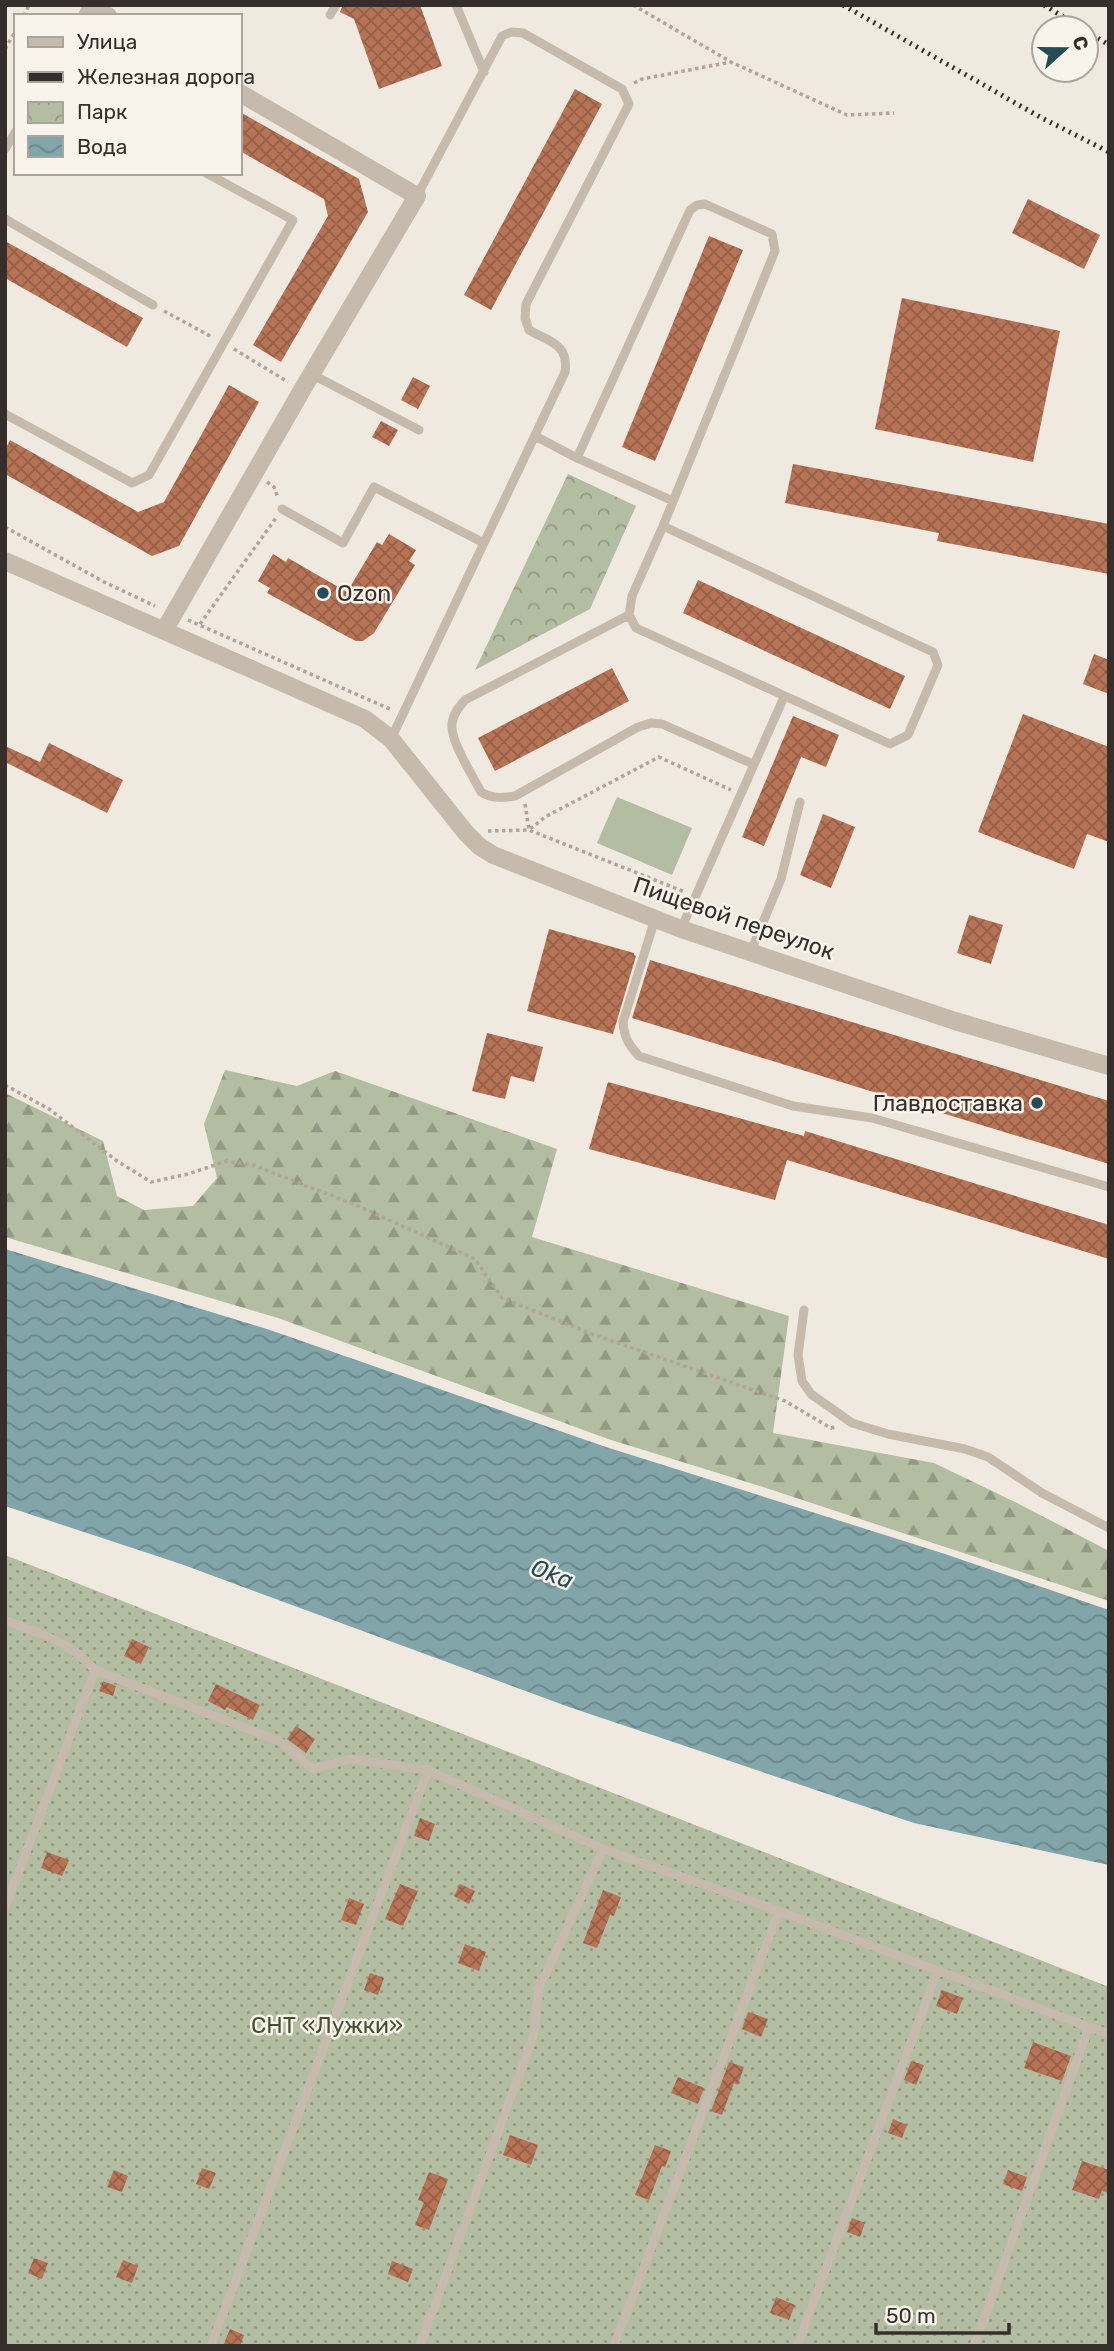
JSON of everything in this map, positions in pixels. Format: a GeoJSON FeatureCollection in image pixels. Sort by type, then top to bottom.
{"type":"FeatureCollection","features":[{"type":"Feature","properties":{"kind":"street"},"geometry":{"type":"LineString","coordinates":[[89,5],[105,14]]}},
{"type":"Feature","properties":{"kind":"street"},"geometry":{"type":"LineString","coordinates":[[164,631],[311,374],[417,196],[242,94]]}},
{"type":"Feature","properties":{"kind":"street","name":"Пищевой переулок"},"geometry":{"type":"LineString","coordinates":[[5,561],[365,719],[391,739],[466,833],[493,855],[681,929],[956,1021],[1109,1066]]}},
{"type":"Feature","properties":{"kind":"lane"},"geometry":{"type":"LineString","coordinates":[[330,15],[336,5]]}},
{"type":"Feature","properties":{"kind":"lane"},"geometry":{"type":"LineString","coordinates":[[456,5],[484,72]]}},
{"type":"Feature","properties":{"kind":"lane"},"geometry":{"type":"LineString","coordinates":[[391,739],[565,372],[567,359],[562,349],[529,330],[525,318],[526,304],[629,104],[622,89],[523,33],[511,32],[502,36],[417,196]]}},
{"type":"Feature","properties":{"kind":"lane"},"geometry":{"type":"LineString","coordinates":[[5,414],[132,483],[149,475],[293,220],[210,175]]}},
{"type":"Feature","properties":{"kind":"lane"},"geometry":{"type":"LineString","coordinates":[[577,458],[690,211],[697,205],[705,204],[772,234],[775,251],[632,596],[629,615],[636,628],[890,744],[908,735],[938,665],[933,652],[663,526]]}},
{"type":"Feature","properties":{"kind":"lane"},"geometry":{"type":"LineString","coordinates":[[5,219],[153,304]]}},
{"type":"Feature","properties":{"kind":"lane"},"geometry":{"type":"LineString","coordinates":[[311,374],[419,430]]}},
{"type":"Feature","properties":{"kind":"lane"},"geometry":{"type":"LineString","coordinates":[[536,436],[577,458],[673,500]]}},
{"type":"Feature","properties":{"kind":"lane"},"geometry":{"type":"LineString","coordinates":[[282,509],[342,543],[374,487],[484,543]]}},
{"type":"Feature","properties":{"kind":"lane"},"geometry":{"type":"LineString","coordinates":[[629,615],[465,700],[456,711],[452,724],[453,735],[481,792],[500,799],[515,796],[638,727],[651,723],[662,724],[753,764]]}},
{"type":"Feature","properties":{"kind":"lane"},"geometry":{"type":"LineString","coordinates":[[681,929],[784,697]]}},
{"type":"Feature","properties":{"kind":"lane"},"geometry":{"type":"LineString","coordinates":[[751,951],[781,878],[800,802]]}},
{"type":"Feature","properties":{"kind":"lane"},"geometry":{"type":"LineString","coordinates":[[655,919],[623,1022],[628,1044],[639,1056],[793,1107],[872,1118],[1109,1187]]}},
{"type":"Feature","properties":{"kind":"lane"},"geometry":{"type":"LineString","coordinates":[[804,1310],[799,1355],[802,1381],[811,1394],[852,1423],[888,1434],[965,1449],[988,1457],[1042,1493],[1109,1528]]}},
{"type":"Feature","properties":{"kind":"lane"},"geometry":{"type":"LineString","coordinates":[[5,1620],[58,1640],[81,1654],[95,1670],[279,1741],[313,1769],[350,1759],[428,1770],[603,1849],[779,1911],[1109,2034]]}},
{"type":"Feature","properties":{"kind":"lane"},"geometry":{"type":"LineString","coordinates":[[5,1908],[95,1670]]}},
{"type":"Feature","properties":{"kind":"lane"},"geometry":{"type":"LineString","coordinates":[[211,2346],[428,1770]]}},
{"type":"Feature","properties":{"kind":"lane"},"geometry":{"type":"LineString","coordinates":[[420,2346],[533,2037],[539,1989],[603,1849]]}},
{"type":"Feature","properties":{"kind":"lane"},"geometry":{"type":"LineString","coordinates":[[614,2346],[779,1911]]}},
{"type":"Feature","properties":{"kind":"lane"},"geometry":{"type":"LineString","coordinates":[[797,2346],[938,1970]]}},
{"type":"Feature","properties":{"kind":"lane"},"geometry":{"type":"LineString","coordinates":[[974,2346],[1089,2027]]}},
{"type":"Feature","properties":{"kind":"path"},"geometry":{"type":"LineString","coordinates":[[633,5],[731,62],[847,115],[894,113]]}},
{"type":"Feature","properties":{"kind":"path"},"geometry":{"type":"LineString","coordinates":[[5,49],[14,33]]}},
{"type":"Feature","properties":{"kind":"path"},"geometry":{"type":"LineString","coordinates":[[622,89],[642,79],[731,62]]}},
{"type":"Feature","properties":{"kind":"path"},"geometry":{"type":"LineString","coordinates":[[200,624],[282,509]]}},
{"type":"Feature","properties":{"kind":"path"},"geometry":{"type":"LineString","coordinates":[[523,792],[528,830],[545,817],[659,757],[740,794]]}},
{"type":"Feature","properties":{"kind":"path"},"geometry":{"type":"LineString","coordinates":[[5,1085],[49,1109],[117,1161],[151,1182],[188,1174],[227,1161],[253,1165],[358,1206],[475,1259],[502,1298],[592,1334],[785,1401],[831,1429],[852,1423]]}},
{"type":"Feature","properties":{"kind":"green space"},"geometry":{"type":"Polygon","coordinates":[[[568,474],[636,506],[590,609],[475,670],[568,474]]]}},
{"type":"Feature","properties":{"kind":"green space"},"geometry":{"type":"Polygon","coordinates":[[[617,797],[692,828],[672,875],[597,843],[617,797]]]}},
{"type":"Feature","properties":{"kind":"green space"},"geometry":{"type":"Polygon","coordinates":[[[225,1070],[297,1086],[335,1071],[557,1149],[532,1237],[789,1316],[773,1433],[934,1463],[1019,1504],[1109,1551],[1109,1601],[608,1439],[278,1318],[5,1237],[5,1093],[103,1141],[117,1196],[144,1210],[193,1206],[217,1178],[204,1124],[225,1070]]]}},
{"type":"Feature","properties":{"kind":"green space","name":"СНТ «Лужки»"},"geometry":{"type":"Polygon","coordinates":[[[5,1555],[1109,1987],[1109,2346],[5,2346],[5,1555]]]}},
{"type":"Feature","properties":{"kind":"water","name":"Oka"},"geometry":{"type":"Polygon","coordinates":[[[5,1249],[267,1329],[606,1447],[945,1554],[1109,1610],[1109,1865],[914,1823],[569,1707],[181,1564],[5,1506],[5,1249]]]}},
{"type":"Feature","properties":{"kind":"building"},"geometry":{"type":"Polygon","coordinates":[[[343,5],[420,5],[442,66],[379,89],[354,19],[340,12],[343,5]]]}},
{"type":"Feature","properties":{"kind":"building"},"geometry":{"type":"Polygon","coordinates":[[[575,89],[602,104],[491,310],[464,295],[575,89]]]}},
{"type":"Feature","properties":{"kind":"building"},"geometry":{"type":"Polygon","coordinates":[[[242,113],[359,179],[368,212],[281,362],[253,345],[328,216],[324,199],[242,152],[242,113]]]}},
{"type":"Feature","properties":{"kind":"building"},"geometry":{"type":"Polygon","coordinates":[[[1028,199],[1100,235],[1084,269],[1012,233],[1028,199]]]}},
{"type":"Feature","properties":{"kind":"building"},"geometry":{"type":"Polygon","coordinates":[[[709,236],[743,250],[655,461],[622,447],[709,236]]]}},
{"type":"Feature","properties":{"kind":"building"},"geometry":{"type":"Polygon","coordinates":[[[5,241],[143,318],[127,347],[5,278],[5,241]]]}},
{"type":"Feature","properties":{"kind":"building"},"geometry":{"type":"Polygon","coordinates":[[[902,298],[1060,331],[1033,462],[875,429],[902,298]]]}},
{"type":"Feature","properties":{"kind":"building"},"geometry":{"type":"Polygon","coordinates":[[[413,377],[430,386],[418,409],[401,400],[413,377]]]}},
{"type":"Feature","properties":{"kind":"building"},"geometry":{"type":"Polygon","coordinates":[[[229,385],[259,402],[179,546],[152,556],[5,474],[5,450],[10,440],[138,512],[164,502],[229,385]]]}},
{"type":"Feature","properties":{"kind":"building"},"geometry":{"type":"Polygon","coordinates":[[[381,421],[398,430],[389,446],[372,437],[381,421]]]}},
{"type":"Feature","properties":{"kind":"building"},"geometry":{"type":"Polygon","coordinates":[[[793,464],[1109,524],[1109,574],[937,541],[939,533],[785,503],[793,464]]]}},
{"type":"Feature","properties":{"kind":"building"},"geometry":{"type":"Polygon","coordinates":[[[389,534],[416,550],[409,561],[415,565],[374,633],[363,641],[348,637],[267,593],[270,588],[258,581],[273,554],[286,562],[288,558],[347,592],[377,542],[382,545],[389,534]]]}},
{"type":"Feature","properties":{"kind":"building"},"geometry":{"type":"Polygon","coordinates":[[[698,580],[905,676],[890,709],[683,613],[698,580]]]}},
{"type":"Feature","properties":{"kind":"building"},"geometry":{"type":"Polygon","coordinates":[[[1094,654],[1109,660],[1109,694],[1083,684],[1094,654]]]}},
{"type":"Feature","properties":{"kind":"building"},"geometry":{"type":"Polygon","coordinates":[[[612,668],[629,701],[495,771],[478,738],[612,668]]]}},
{"type":"Feature","properties":{"kind":"building"},"geometry":{"type":"Polygon","coordinates":[[[1023,714],[1109,747],[1109,842],[1087,834],[1074,869],[978,832],[1023,714]]]}},
{"type":"Feature","properties":{"kind":"building"},"geometry":{"type":"Polygon","coordinates":[[[793,716],[839,735],[826,767],[801,757],[764,846],[742,837],[793,716]]]}},
{"type":"Feature","properties":{"kind":"building"},"geometry":{"type":"Polygon","coordinates":[[[49,743],[123,780],[107,813],[5,762],[5,746],[40,762],[49,743]]]}},
{"type":"Feature","properties":{"kind":"building"},"geometry":{"type":"Polygon","coordinates":[[[823,814],[855,827],[831,888],[800,875],[823,814]]]}},
{"type":"Feature","properties":{"kind":"building"},"geometry":{"type":"Polygon","coordinates":[[[969,915],[1003,925],[991,964],[957,953],[969,915]]]}},
{"type":"Feature","properties":{"kind":"building"},"geometry":{"type":"Polygon","coordinates":[[[549,929],[634,953],[636,956],[613,1034],[527,1011],[549,929]]]}},
{"type":"Feature","properties":{"kind":"building"},"geometry":{"type":"Polygon","coordinates":[[[650,960],[1109,1101],[1109,1164],[632,1018],[650,960]]]}},
{"type":"Feature","properties":{"kind":"building"},"geometry":{"type":"Polygon","coordinates":[[[487,1033],[543,1047],[534,1082],[511,1076],[505,1099],[472,1091],[487,1033]]]}},
{"type":"Feature","properties":{"kind":"building"},"geometry":{"type":"Polygon","coordinates":[[[608,1082],[804,1136],[805,1131],[1109,1225],[1109,1259],[787,1160],[775,1200],[589,1149],[608,1082]]]}},
{"type":"Feature","properties":{"kind":"building"},"geometry":{"type":"Polygon","coordinates":[[[132,1639],[149,1647],[141,1664],[124,1656],[132,1639]]]}},
{"type":"Feature","properties":{"kind":"building"},"geometry":{"type":"Polygon","coordinates":[[[103,1681],[116,1686],[113,1696],[99,1691],[103,1681]]]}},
{"type":"Feature","properties":{"kind":"building"},"geometry":{"type":"Polygon","coordinates":[[[216,1684],[260,1705],[253,1720],[208,1701],[216,1684]]]}},
{"type":"Feature","properties":{"kind":"building"},"geometry":{"type":"Polygon","coordinates":[[[296,1726],[315,1739],[306,1753],[287,1739],[296,1726]]]}},
{"type":"Feature","properties":{"kind":"building"},"geometry":{"type":"Polygon","coordinates":[[[420,1818],[435,1824],[429,1841],[414,1836],[420,1818]]]}},
{"type":"Feature","properties":{"kind":"building"},"geometry":{"type":"Polygon","coordinates":[[[47,1852],[69,1860],[62,1876],[41,1868],[47,1852]]]}},
{"type":"Feature","properties":{"kind":"building"},"geometry":{"type":"Polygon","coordinates":[[[400,1884],[418,1891],[403,1926],[385,1919],[400,1884]]]}},
{"type":"Feature","properties":{"kind":"building"},"geometry":{"type":"Polygon","coordinates":[[[460,1884],[475,1891],[469,1904],[454,1896],[460,1884]]]}},
{"type":"Feature","properties":{"kind":"building"},"geometry":{"type":"Polygon","coordinates":[[[603,1890],[621,1897],[614,1916],[610,1915],[597,1948],[583,1943],[603,1890]]]}},
{"type":"Feature","properties":{"kind":"building"},"geometry":{"type":"Polygon","coordinates":[[[349,1898],[364,1904],[356,1925],[341,1920],[349,1898]]]}},
{"type":"Feature","properties":{"kind":"building"},"geometry":{"type":"Polygon","coordinates":[[[465,1944],[486,1952],[479,1971],[458,1963],[465,1944]]]}},
{"type":"Feature","properties":{"kind":"building"},"geometry":{"type":"Polygon","coordinates":[[[370,1973],[384,1978],[378,1995],[364,1990],[370,1973]]]}},
{"type":"Feature","properties":{"kind":"building"},"geometry":{"type":"Polygon","coordinates":[[[942,1990],[963,1998],[957,2014],[936,2006],[942,1990]]]}},
{"type":"Feature","properties":{"kind":"building"},"geometry":{"type":"Polygon","coordinates":[[[748,2012],[768,2019],[761,2037],[742,2029],[748,2012]]]}},
{"type":"Feature","properties":{"kind":"building"},"geometry":{"type":"Polygon","coordinates":[[[1033,2042],[1071,2056],[1062,2081],[1024,2068],[1033,2042]]]}},
{"type":"Feature","properties":{"kind":"building"},"geometry":{"type":"Polygon","coordinates":[[[911,2061],[924,2065],[916,2085],[904,2080],[911,2061]]]}},
{"type":"Feature","properties":{"kind":"building"},"geometry":{"type":"Polygon","coordinates":[[[729,2062],[744,2067],[738,2085],[734,2083],[722,2115],[711,2111],[729,2062]]]}},
{"type":"Feature","properties":{"kind":"building"},"geometry":{"type":"Polygon","coordinates":[[[678,2077],[704,2088],[698,2104],[671,2093],[678,2077]]]}},
{"type":"Feature","properties":{"kind":"building"},"geometry":{"type":"Polygon","coordinates":[[[893,2119],[907,2125],[902,2138],[888,2133],[893,2119]]]}},
{"type":"Feature","properties":{"kind":"building"},"geometry":{"type":"Polygon","coordinates":[[[510,2135],[538,2145],[531,2165],[503,2155],[510,2135]]]}},
{"type":"Feature","properties":{"kind":"building"},"geometry":{"type":"Polygon","coordinates":[[[655,2145],[671,2151],[649,2200],[635,2195],[655,2145]]]}},
{"type":"Feature","properties":{"kind":"building"},"geometry":{"type":"Polygon","coordinates":[[[1082,2161],[1109,2170],[1109,2193],[1102,2191],[1099,2199],[1072,2190],[1082,2161]]]}},
{"type":"Feature","properties":{"kind":"building"},"geometry":{"type":"Polygon","coordinates":[[[202,2168],[216,2173],[209,2189],[196,2184],[202,2168]]]}},
{"type":"Feature","properties":{"kind":"building"},"geometry":{"type":"Polygon","coordinates":[[[114,2170],[128,2176],[122,2192],[107,2187],[114,2170]]]}},
{"type":"Feature","properties":{"kind":"building"},"geometry":{"type":"Polygon","coordinates":[[[1008,2170],[1027,2177],[1022,2191],[1003,2184],[1008,2170]]]}},
{"type":"Feature","properties":{"kind":"building"},"geometry":{"type":"Polygon","coordinates":[[[429,2172],[448,2179],[429,2230],[415,2225],[424,2202],[418,2200],[429,2172]]]}},
{"type":"Feature","properties":{"kind":"building"},"geometry":{"type":"Polygon","coordinates":[[[852,2218],[865,2223],[860,2237],[847,2232],[852,2218]]]}},
{"type":"Feature","properties":{"kind":"building"},"geometry":{"type":"Polygon","coordinates":[[[34,2258],[48,2263],[42,2279],[28,2273],[34,2258]]]}},
{"type":"Feature","properties":{"kind":"building"},"geometry":{"type":"Polygon","coordinates":[[[123,2260],[138,2266],[132,2283],[116,2277],[123,2260]]]}},
{"type":"Feature","properties":{"kind":"building"},"geometry":{"type":"Polygon","coordinates":[[[392,2261],[413,2269],[408,2282],[388,2274],[392,2261]]]}},
{"type":"Feature","properties":{"kind":"building"},"geometry":{"type":"Polygon","coordinates":[[[776,2297],[795,2305],[789,2320],[770,2313],[776,2297]]]}},
{"type":"Feature","properties":{"kind":"building"},"geometry":{"type":"Polygon","coordinates":[[[230,2329],[244,2335],[240,2346],[223,2346],[230,2329]]]}},
{"type":"Feature","properties":{"kind":"railway"},"geometry":{"type":"LineString","coordinates":[[843,5],[1040,117],[1109,152]]}},
{"type":"Feature","properties":{"kind":"railway"},"geometry":{"type":"LineString","coordinates":[[1044,5],[1058,14]]}},
{"type":"Feature","properties":{"kind":"railway"},"geometry":{"type":"LineString","coordinates":[[1100,40],[1109,45]]}},
{"type":"Feature","properties":{"kind":"place","name":"Ozon"},"geometry":{"type":"Point","coordinates":[323,593]}},
{"type":"Feature","properties":{"kind":"place","name":"Главдоставка"},"geometry":{"type":"Point","coordinates":[1037,1103]}}]}
